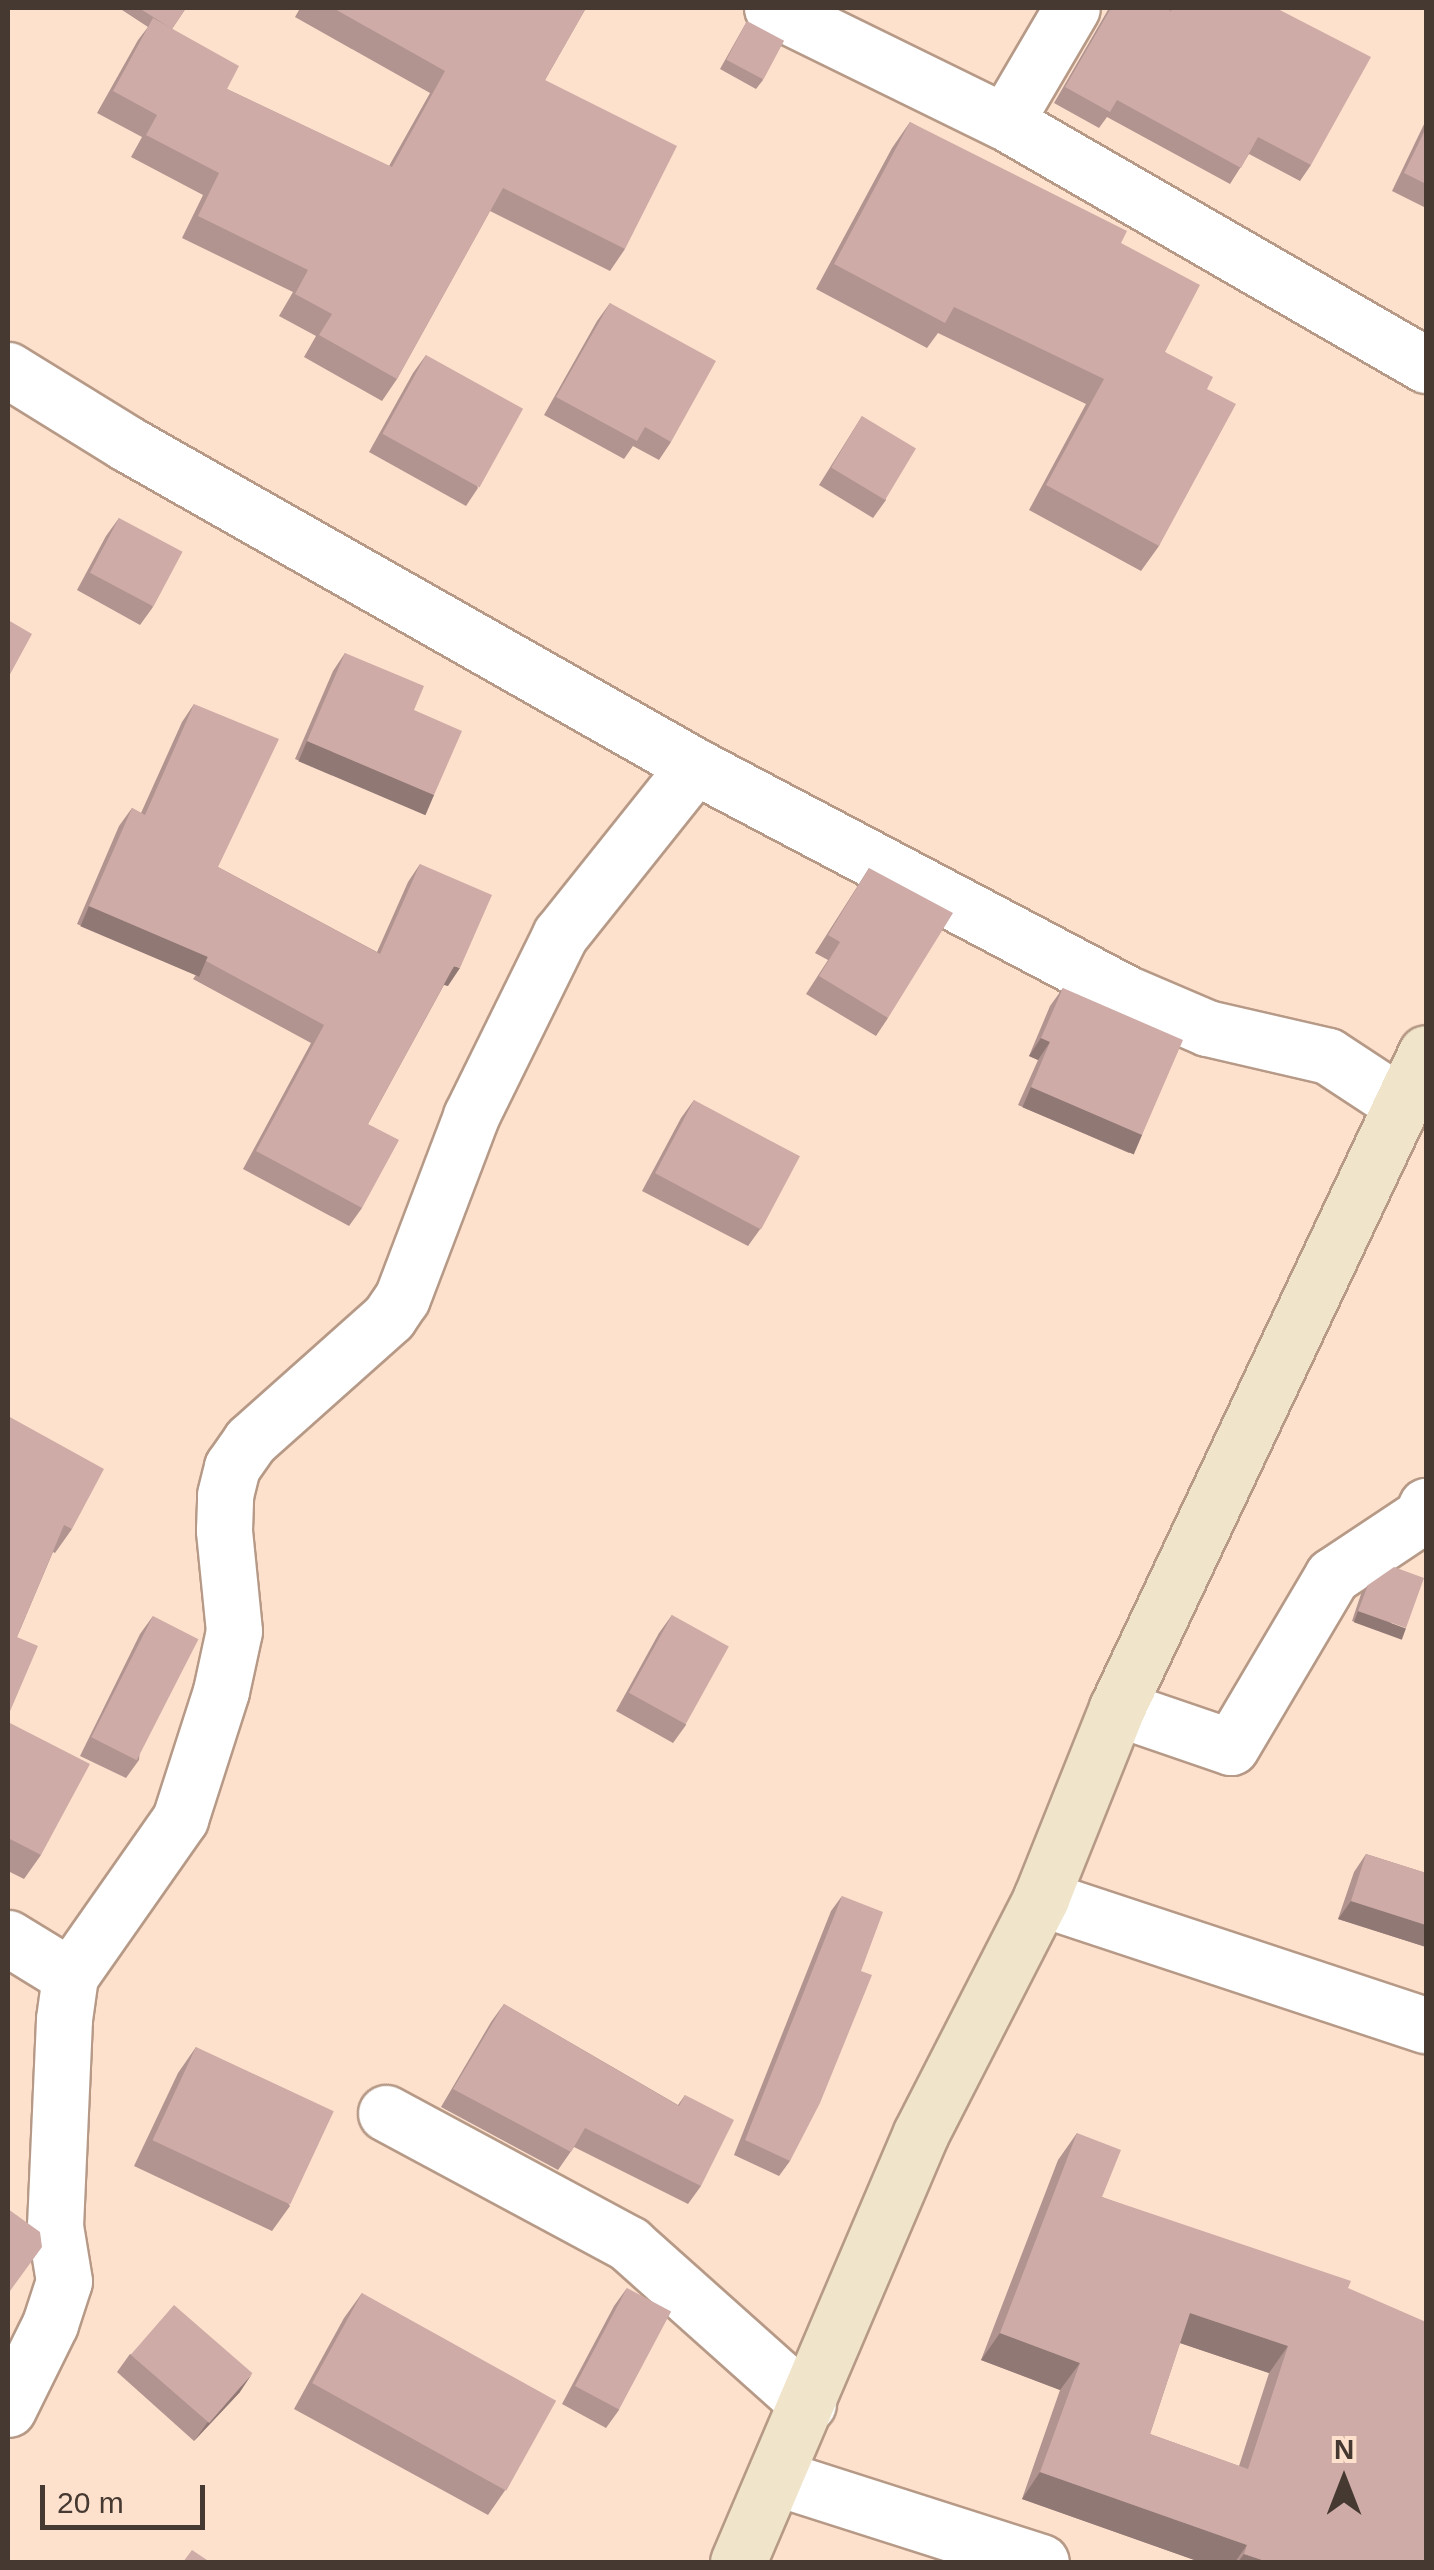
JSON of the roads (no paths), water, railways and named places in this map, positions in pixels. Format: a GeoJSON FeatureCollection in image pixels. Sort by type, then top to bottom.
{"type":"FeatureCollection","features":[{"type":"Feature","properties":{"kind":"main road"},"geometry":{"type":"LineString","coordinates":[[738,2562],[921,2134],[1042,1898],[1116,1708],[1426,1053]]}},
{"type":"Feature","properties":{"kind":"street"},"geometry":{"type":"LineString","coordinates":[[772,8],[1005,122],[1426,365]]}},
{"type":"Feature","properties":{"kind":"street"},"geometry":{"type":"LineString","coordinates":[[1005,122],[1072,8]]}},
{"type":"Feature","properties":{"kind":"street"},"geometry":{"type":"LineString","coordinates":[[8,370],[144,453],[695,766],[1130,995],[1207,1028],[1328,1056],[1401,1104]]}},
{"type":"Feature","properties":{"kind":"street"},"geometry":{"type":"LineString","coordinates":[[8,2410],[50,2324],[64,2281],[55,2226],[64,2019],[70,1976],[180,1819],[222,1691],[234,1632],[224,1530],[225,1496],[232,1468],[250,1441],[389,1317],[402,1298],[471,1116],[560,934],[695,766]]}},
{"type":"Feature","properties":{"kind":"street"},"geometry":{"type":"LineString","coordinates":[[1116,1708],[1232,1746],[1332,1576],[1422,1516],[1426,1506]]}},
{"type":"Feature","properties":{"kind":"street"},"geometry":{"type":"LineString","coordinates":[[1042,1898],[1426,2025]]}},
{"type":"Feature","properties":{"kind":"street"},"geometry":{"type":"LineString","coordinates":[[8,1938],[70,1976]]}},
{"type":"Feature","properties":{"kind":"street"},"geometry":{"type":"LineString","coordinates":[[386,2112],[629,2244],[808,2404]]}},
{"type":"Feature","properties":{"kind":"street"},"geometry":{"type":"LineString","coordinates":[[775,2477],[1040,2562]]}}]}
